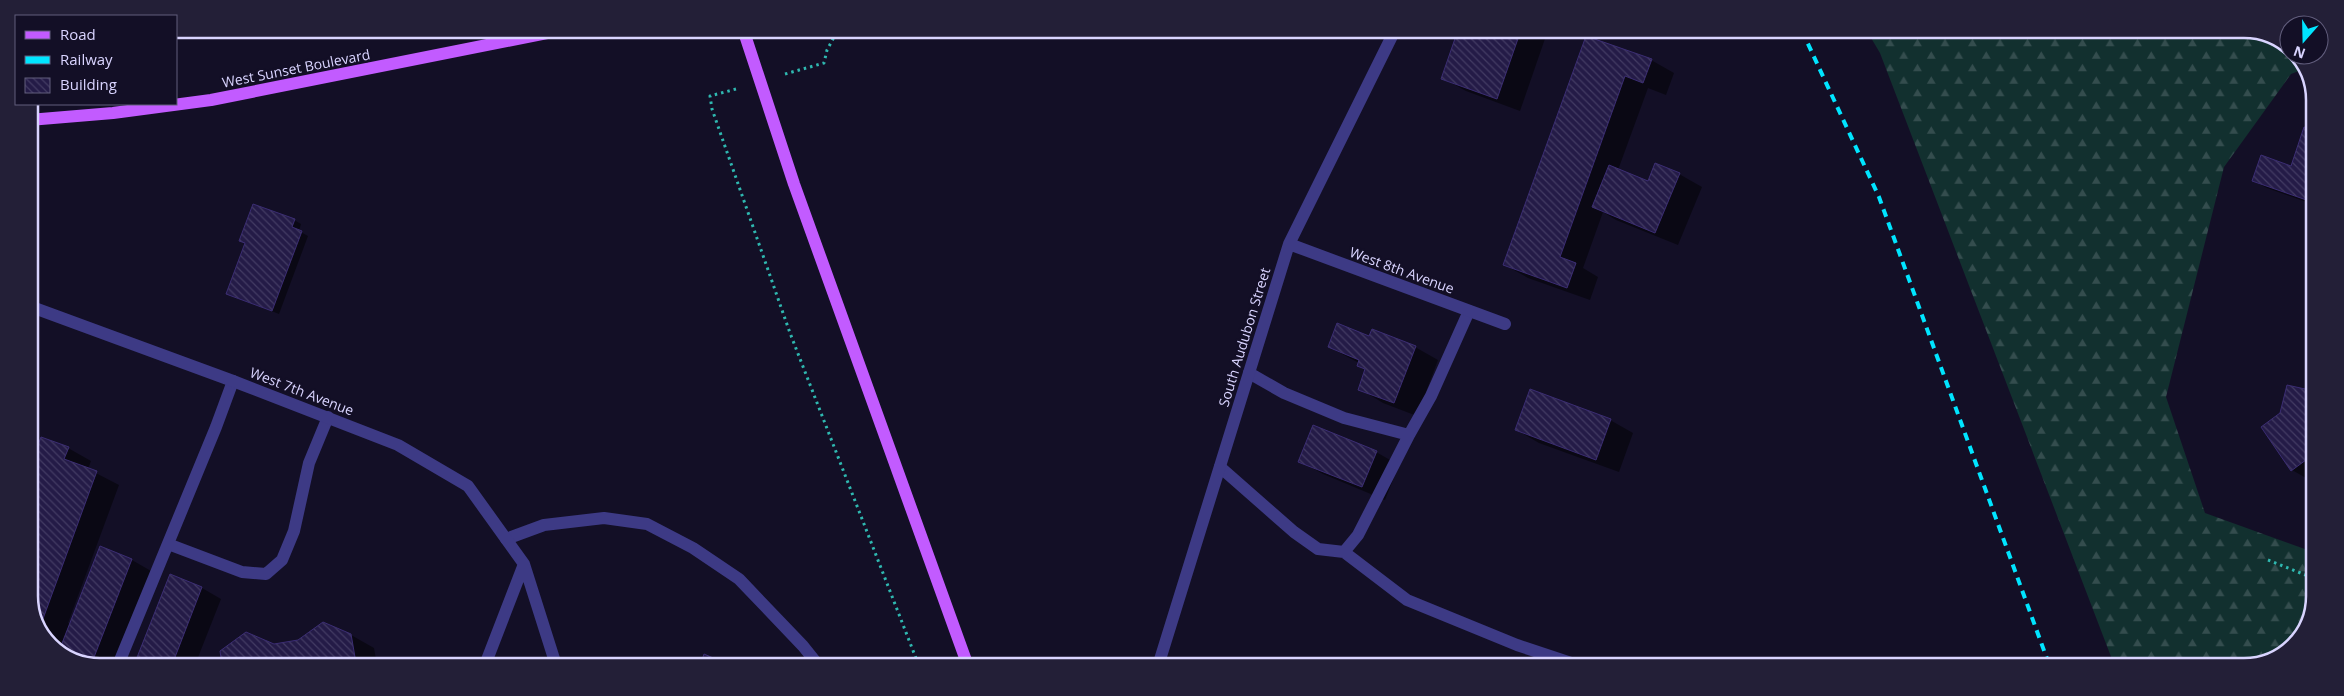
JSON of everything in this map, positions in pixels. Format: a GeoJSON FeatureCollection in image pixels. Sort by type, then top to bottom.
{"type":"FeatureCollection","features":[{"type":"Feature","properties":{"kind":"main road","name":"West Sunset Boulevard"},"geometry":{"type":"LineString","coordinates":[[178,104],[211,100],[503,38]]}},
{"type":"Feature","properties":{"kind":"main road"},"geometry":{"type":"LineString","coordinates":[[746,38],[794,184],[965,658]]}},
{"type":"Feature","properties":{"kind":"main road","name":"West Sunset Boulevard"},"geometry":{"type":"LineString","coordinates":[[38,119],[170,105]]}},
{"type":"Feature","properties":{"kind":"street","name":"South Audubon Street"},"geometry":{"type":"LineString","coordinates":[[1160,658],[1289,244],[1391,38]]}},
{"type":"Feature","properties":{"kind":"street","name":"West 8th Avenue"},"geometry":{"type":"LineString","coordinates":[[1289,244],[1505,324]]}},
{"type":"Feature","properties":{"kind":"street","name":"West 7th Avenue"},"geometry":{"type":"LineString","coordinates":[[38,309],[233,381],[398,445],[468,486],[524,564],[554,658]]}},
{"type":"Feature","properties":{"kind":"street"},"geometry":{"type":"LineString","coordinates":[[1344,552],[1358,535],[1409,435],[1432,396],[1469,311]]}},
{"type":"Feature","properties":{"kind":"street"},"geometry":{"type":"LineString","coordinates":[[1249,374],[1284,393],[1344,418],[1409,435]]}},
{"type":"Feature","properties":{"kind":"street"},"geometry":{"type":"LineString","coordinates":[[121,658],[233,381]]}},
{"type":"Feature","properties":{"kind":"street"},"geometry":{"type":"LineString","coordinates":[[168,544],[242,572],[266,574],[282,560],[291,538],[310,463],[328,417]]}},
{"type":"Feature","properties":{"kind":"street"},"geometry":{"type":"LineString","coordinates":[[1220,467],[1294,532],[1318,549],[1344,552],[1407,600],[1517,645],[1558,658]]}},
{"type":"Feature","properties":{"kind":"street"},"geometry":{"type":"LineString","coordinates":[[506,539],[544,525],[604,518],[647,524],[693,548],[739,580],[803,646],[812,658]]}},
{"type":"Feature","properties":{"kind":"street"},"geometry":{"type":"LineString","coordinates":[[488,658],[524,564]]}},
{"type":"Feature","properties":{"kind":"path"},"geometry":{"type":"LineString","coordinates":[[824,63],[834,38]]}},
{"type":"Feature","properties":{"kind":"path"},"geometry":{"type":"LineString","coordinates":[[710,96],[712,109],[790,334],[916,658]]}},
{"type":"Feature","properties":{"kind":"path"},"geometry":{"type":"LineString","coordinates":[[2268,560],[2306,575]]}},
{"type":"Feature","properties":{"kind":"green space"},"geometry":{"type":"Polygon","coordinates":[[[1871,38],[2253,38],[2268,42],[2279,48],[2279,65],[2295,65],[2299,71],[2291,74],[2224,167],[2166,397],[2205,513],[2306,549],[2306,605],[2302,620],[2296,631],[2282,646],[2257,657],[2112,658],[1880,53],[1871,38]]]}},
{"type":"Feature","properties":{"kind":"building"},"geometry":{"type":"Polygon","coordinates":[[[1455,38],[1518,38],[1497,99],[1441,79],[1455,38]]]}},
{"type":"Feature","properties":{"kind":"building"},"geometry":{"type":"Polygon","coordinates":[[[1585,38],[1592,38],[1652,59],[1643,83],[1625,76],[1560,257],[1576,263],[1567,288],[1503,265],[1585,38]]]}},
{"type":"Feature","properties":{"kind":"building"},"geometry":{"type":"Polygon","coordinates":[[[2304,127],[2306,128],[2306,200],[2252,181],[2261,155],[2291,166],[2304,127]]]}},
{"type":"Feature","properties":{"kind":"building"},"geometry":{"type":"Polygon","coordinates":[[[1655,163],[1680,173],[1655,233],[1592,207],[1609,165],[1648,181],[1655,163]]]}},
{"type":"Feature","properties":{"kind":"building"},"geometry":{"type":"Polygon","coordinates":[[[253,204],[295,219],[292,227],[302,231],[272,311],[226,294],[245,243],[239,241],[253,204]]]}},
{"type":"Feature","properties":{"kind":"building"},"geometry":{"type":"Polygon","coordinates":[[[1337,323],[1369,336],[1372,329],[1416,346],[1394,403],[1358,390],[1365,369],[1357,366],[1359,360],[1328,347],[1337,323]]]}},
{"type":"Feature","properties":{"kind":"building"},"geometry":{"type":"Polygon","coordinates":[[[2287,385],[2306,389],[2306,460],[2291,471],[2261,427],[2280,413],[2287,385]]]}},
{"type":"Feature","properties":{"kind":"building"},"geometry":{"type":"Polygon","coordinates":[[[1530,389],[1611,419],[1596,460],[1515,430],[1530,389]]]}},
{"type":"Feature","properties":{"kind":"building"},"geometry":{"type":"Polygon","coordinates":[[[1313,425],[1377,451],[1362,487],[1298,462],[1313,425]]]}},
{"type":"Feature","properties":{"kind":"building"},"geometry":{"type":"Polygon","coordinates":[[[41,437],[69,447],[64,459],[97,471],[42,621],[38,600],[38,445],[41,437]]]}},
{"type":"Feature","properties":{"kind":"building"},"geometry":{"type":"Polygon","coordinates":[[[100,546],[132,559],[94,658],[76,654],[61,645],[100,546]]]}},
{"type":"Feature","properties":{"kind":"building"},"geometry":{"type":"Polygon","coordinates":[[[170,574],[202,587],[175,658],[137,658],[170,574]]]}},
{"type":"Feature","properties":{"kind":"building"},"geometry":{"type":"Polygon","coordinates":[[[323,622],[351,634],[355,658],[221,658],[220,651],[246,632],[274,644],[298,640],[323,622]]]}},
{"type":"Feature","properties":{"kind":"building"},"geometry":{"type":"Polygon","coordinates":[[[704,654],[713,658],[703,658],[704,654]]]}},
{"type":"Feature","properties":{"kind":"railway"},"geometry":{"type":"LineString","coordinates":[[1805,38],[1879,197],[2047,658]]}}]}
